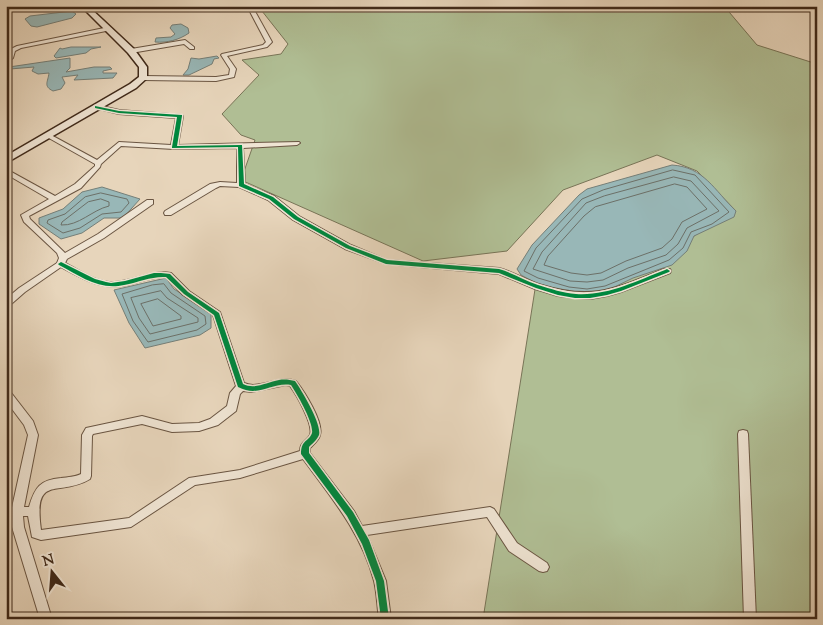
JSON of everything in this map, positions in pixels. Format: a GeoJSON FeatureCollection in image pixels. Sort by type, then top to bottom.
{"type":"FeatureCollection","features":[{"type":"Feature","properties":{"kind":"main road"},"geometry":{"type":"LineString","coordinates":[[6,160],[143,78],[143,67],[131,51],[87,8]]}},
{"type":"Feature","properties":{"kind":"street"},"geometry":{"type":"LineString","coordinates":[[87,8],[110,6]]}},
{"type":"Feature","properties":{"kind":"street"},"geometry":{"type":"LineString","coordinates":[[143,78],[216,79],[232,76],[233,69],[224,55],[265,46],[269,42],[249,6]]}},
{"type":"Feature","properties":{"kind":"street"},"geometry":{"type":"LineString","coordinates":[[6,62],[10,58],[12,50],[19,47],[109,29]]}},
{"type":"Feature","properties":{"kind":"street"},"geometry":{"type":"LineString","coordinates":[[131,51],[185,42],[192,48]]}},
{"type":"Feature","properties":{"kind":"street"},"geometry":{"type":"LineString","coordinates":[[97,107],[119,112],[180,116],[174,147]]}},
{"type":"Feature","properties":{"kind":"street"},"geometry":{"type":"LineString","coordinates":[[49,136],[98,164]]}},
{"type":"Feature","properties":{"kind":"street"},"geometry":{"type":"LineString","coordinates":[[297,143],[174,147],[118,144],[78,186],[27,212],[25,218],[49,239],[60,252],[62,261],[108,285],[168,275],[186,293],[217,314],[236,374],[242,386],[249,389],[293,382],[303,398],[316,428],[316,434],[304,447],[305,454],[350,514],[366,543],[380,580],[385,619]]}},
{"type":"Feature","properties":{"kind":"street"},"geometry":{"type":"LineString","coordinates":[[240,146],[241,185]]}},
{"type":"Feature","properties":{"kind":"street"},"geometry":{"type":"LineString","coordinates":[[6,171],[55,199]]}},
{"type":"Feature","properties":{"kind":"street"},"geometry":{"type":"LineString","coordinates":[[168,213],[213,186],[220,184],[241,185],[271,198],[296,218],[348,248],[393,263],[508,272],[536,287],[577,297],[606,295],[667,271]]}},
{"type":"Feature","properties":{"kind":"street"},"geometry":{"type":"LineString","coordinates":[[6,304],[62,261],[150,202]]}},
{"type":"Feature","properties":{"kind":"street"},"geometry":{"type":"LineString","coordinates":[[242,386],[235,394],[232,408],[207,425],[172,428],[142,420],[90,431],[87,435],[86,476],[80,480],[45,486],[39,492],[33,510],[36,534],[122,524],[139,518],[184,485],[193,481],[240,474],[305,454]]}},
{"type":"Feature","properties":{"kind":"street"},"geometry":{"type":"LineString","coordinates":[[6,393],[29,424],[33,435],[17,512],[18,527],[46,619]]}},
{"type":"Feature","properties":{"kind":"street"},"geometry":{"type":"LineString","coordinates":[[743,434],[750,619]]}},
{"type":"Feature","properties":{"kind":"street"},"geometry":{"type":"LineString","coordinates":[[17,512],[33,510]]}},
{"type":"Feature","properties":{"kind":"street"},"geometry":{"type":"LineString","coordinates":[[360,531],[490,512],[513,547],[543,567]]}},
{"type":"Feature","properties":{"kind":"green space"},"geometry":{"type":"Polygon","coordinates":[[[258,6],[724,6],[757,45],[817,64],[817,619],[483,619],[536,283],[568,292],[694,236],[736,211],[697,171],[657,155],[563,190],[507,251],[423,261],[241,180],[255,140],[241,135],[222,114],[259,75],[242,60],[281,54],[288,44],[258,6]]]}},
{"type":"Feature","properties":{"kind":"water"},"geometry":{"type":"Polygon","coordinates":[[[72,11],[76,14],[72,18],[37,27],[31,26],[25,19],[30,16],[72,11]]]}},
{"type":"Feature","properties":{"kind":"water"},"geometry":{"type":"Polygon","coordinates":[[[181,24],[188,28],[189,33],[173,40],[155,42],[156,38],[171,37],[175,34],[170,28],[172,25],[181,24]]]}},
{"type":"Feature","properties":{"kind":"water"},"geometry":{"type":"Polygon","coordinates":[[[101,47],[91,49],[86,53],[56,58],[54,56],[60,48],[101,47]]]}},
{"type":"Feature","properties":{"kind":"water"},"geometry":{"type":"Polygon","coordinates":[[[217,56],[219,58],[214,59],[212,64],[189,75],[183,75],[188,69],[191,58],[199,59],[217,56]]]}},
{"type":"Feature","properties":{"kind":"water"},"geometry":{"type":"Polygon","coordinates":[[[70,58],[70,68],[66,72],[94,67],[110,67],[112,69],[103,71],[103,73],[117,73],[113,78],[74,80],[78,75],[62,77],[65,83],[61,89],[53,91],[47,85],[49,73],[38,74],[32,71],[34,67],[10,69],[9,67],[70,58]]]}},
{"type":"Feature","properties":{"kind":"water"},"geometry":{"type":"Polygon","coordinates":[[[672,165],[692,170],[701,175],[736,211],[734,217],[694,236],[687,251],[672,265],[633,278],[606,291],[588,294],[568,292],[536,283],[521,275],[517,269],[532,245],[579,195],[587,189],[672,165]]]}},
{"type":"Feature","properties":{"kind":"water"},"geometry":{"type":"Polygon","coordinates":[[[102,187],[140,199],[123,218],[104,218],[82,233],[61,239],[39,224],[39,218],[63,209],[82,192],[102,187]]]}},
{"type":"Feature","properties":{"kind":"water"},"geometry":{"type":"Polygon","coordinates":[[[166,278],[174,289],[211,313],[211,328],[200,335],[145,348],[129,323],[114,290],[166,278]]]}},
{"type":"Feature","properties":{"kind":"cycle path"},"geometry":{"type":"LineString","coordinates":[[97,107],[119,112],[180,116],[174,147],[240,146],[241,185],[271,198],[296,218],[348,247],[386,262],[499,271],[538,287],[575,296],[604,294],[667,271]]}},
{"type":"Feature","properties":{"kind":"cycle path"},"geometry":{"type":"LineString","coordinates":[[61,264],[92,280],[111,285],[154,275],[168,275],[186,293],[217,314],[240,385],[252,389],[280,382],[293,383],[308,408],[314,424],[315,435],[305,447],[305,454],[350,514],[366,543],[380,581],[385,619]]}}]}
